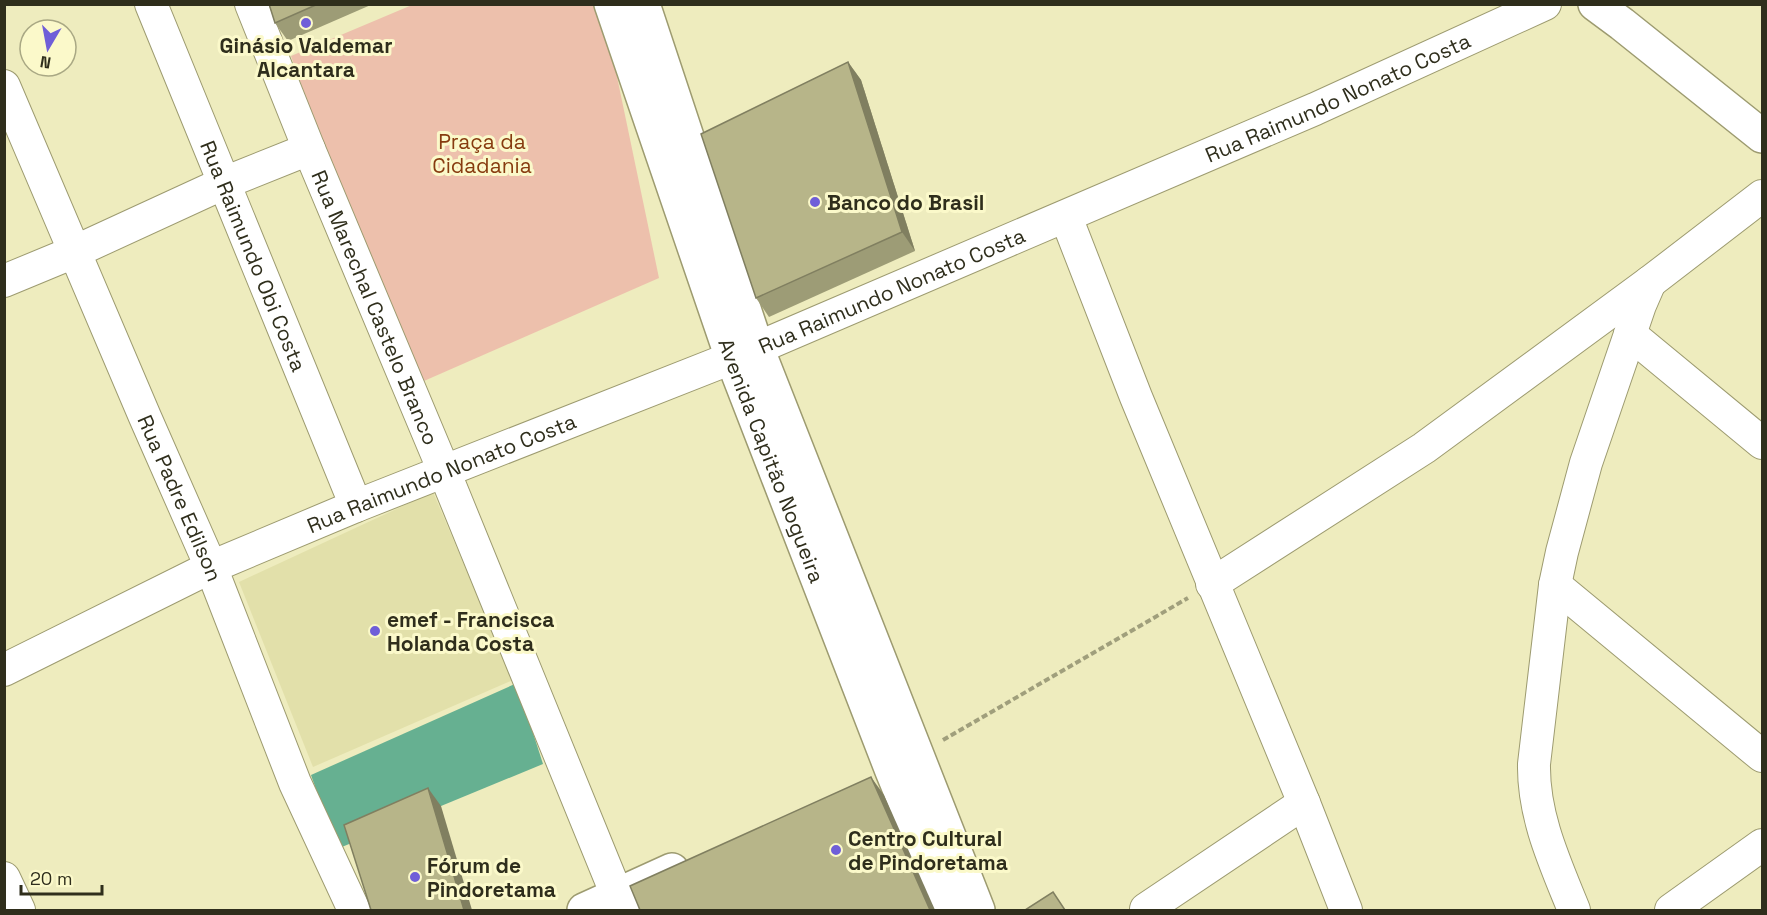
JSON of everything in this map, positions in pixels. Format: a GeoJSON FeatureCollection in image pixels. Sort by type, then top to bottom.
{"type":"FeatureCollection","features":[{"type":"Feature","properties":{"kind":"main road","name":"Avenida Capitão Nogueira"},"geometry":{"type":"LineString","coordinates":[[611,4],[745,353],[893,769],[949,910]]}},
{"type":"Feature","properties":{"kind":"main road","name":"Avenida Capitão Nogueira"},"geometry":{"type":"LineString","coordinates":[[643,4],[745,353]]}},
{"type":"Feature","properties":{"kind":"main road"},"geometry":{"type":"LineString","coordinates":[[1595,4],[1762,136]]}},
{"type":"Feature","properties":{"kind":"main road","name":"Avenida Capitão Nogueira"},"geometry":{"type":"LineString","coordinates":[[893,769],[978,910]]}},
{"type":"Feature","properties":{"kind":"main road"},"geometry":{"type":"LineString","coordinates":[[584,910],[620,903],[701,857]]}},
{"type":"Feature","properties":{"kind":"street","name":"Rua Raimundo Obi Costa"},"geometry":{"type":"LineString","coordinates":[[151,4],[356,506]]}},
{"type":"Feature","properties":{"kind":"street","name":"Rua Marechal Castelo Branco"},"geometry":{"type":"LineString","coordinates":[[252,4],[309,149],[444,471],[620,903]]}},
{"type":"Feature","properties":{"kind":"street","name":"Rua Raimundo Nonato Costa"},"geometry":{"type":"LineString","coordinates":[[4,670],[211,567],[356,506],[745,353],[1315,109],[1545,4]]}},
{"type":"Feature","properties":{"kind":"street","name":"Rua Padre Edilson"},"geometry":{"type":"LineString","coordinates":[[4,86],[211,567],[296,783],[354,910]]}},
{"type":"Feature","properties":{"kind":"street"},"geometry":{"type":"LineString","coordinates":[[4,281],[74,252],[224,183],[309,149]]}},
{"type":"Feature","properties":{"kind":"street"},"geometry":{"type":"LineString","coordinates":[[1212,584],[1424,448],[1650,282],[1762,196]]}},
{"type":"Feature","properties":{"kind":"street"},"geometry":{"type":"LineString","coordinates":[[1066,217],[1136,397],[1346,910]]}},
{"type":"Feature","properties":{"kind":"street"},"geometry":{"type":"LineString","coordinates":[[1574,910],[1548,847],[1533,784],[1555,585],[1586,463],[1650,282]]}},
{"type":"Feature","properties":{"kind":"street"},"geometry":{"type":"LineString","coordinates":[[1630,334],[1762,443]]}},
{"type":"Feature","properties":{"kind":"street"},"geometry":{"type":"LineString","coordinates":[[1555,585],[1762,756]]}},
{"type":"Feature","properties":{"kind":"street"},"geometry":{"type":"LineString","coordinates":[[1146,909],[1304,803]]}},
{"type":"Feature","properties":{"kind":"street"},"geometry":{"type":"LineString","coordinates":[[1671,910],[1762,845]]}},
{"type":"Feature","properties":{"kind":"street"},"geometry":{"type":"LineString","coordinates":[[4,878],[19,910]]}},
{"type":"Feature","properties":{"kind":"path"},"geometry":{"type":"LineString","coordinates":[[893,769],[1212,584]]}},
{"type":"Feature","properties":{"kind":"shaded area","name":"emef - Francisca Holanda Costa"},"geometry":{"type":"Polygon","coordinates":[[[433,492],[513,680],[313,767],[239,582],[433,492]]]}},
{"type":"Feature","properties":{"kind":"shaded area"},"geometry":{"type":"Polygon","coordinates":[[[517,683],[543,764],[337,849],[311,775],[517,683]]]}},
{"type":"Feature","properties":{"kind":"green space","name":"Praça da Cidadania"},"geometry":{"type":"Polygon","coordinates":[[[412,5],[602,5],[659,278],[408,388],[291,56],[412,5]]]}},
{"type":"Feature","properties":{"kind":"building"},"geometry":{"type":"Polygon","coordinates":[[[269,4],[318,4],[275,23],[269,4]]]}},
{"type":"Feature","properties":{"kind":"building","name":"Banco do Brasil"},"geometry":{"type":"Polygon","coordinates":[[[848,62],[902,232],[756,298],[701,134],[848,62]]]}},
{"type":"Feature","properties":{"kind":"building","name":"Centro Cultural de Pindoretama"},"geometry":{"type":"Polygon","coordinates":[[[871,777],[930,910],[640,910],[630,886],[871,777]]]}},
{"type":"Feature","properties":{"kind":"building","name":"Fórum de Pindoretama"},"geometry":{"type":"Polygon","coordinates":[[[428,788],[464,910],[371,910],[344,825],[428,788]]]}},
{"type":"Feature","properties":{"kind":"building"},"geometry":{"type":"Polygon","coordinates":[[[1053,892],[1065,910],[1025,910],[1053,892]]]}},
{"type":"Feature","properties":{"kind":"place","name":"Ginásio Valdemar Alcantara"},"geometry":{"type":"Point","coordinates":[306,23]}},
{"type":"Feature","properties":{"kind":"place","name":"Banco do Brasil"},"geometry":{"type":"Point","coordinates":[815,202]}},
{"type":"Feature","properties":{"kind":"place","name":"emef - Francisca Holanda Costa"},"geometry":{"type":"Point","coordinates":[375,631]}},
{"type":"Feature","properties":{"kind":"place","name":"Centro Cultural de Pindoretama"},"geometry":{"type":"Point","coordinates":[836,850]}},
{"type":"Feature","properties":{"kind":"place","name":"Fórum de Pindoretama"},"geometry":{"type":"Point","coordinates":[415,877]}}]}
